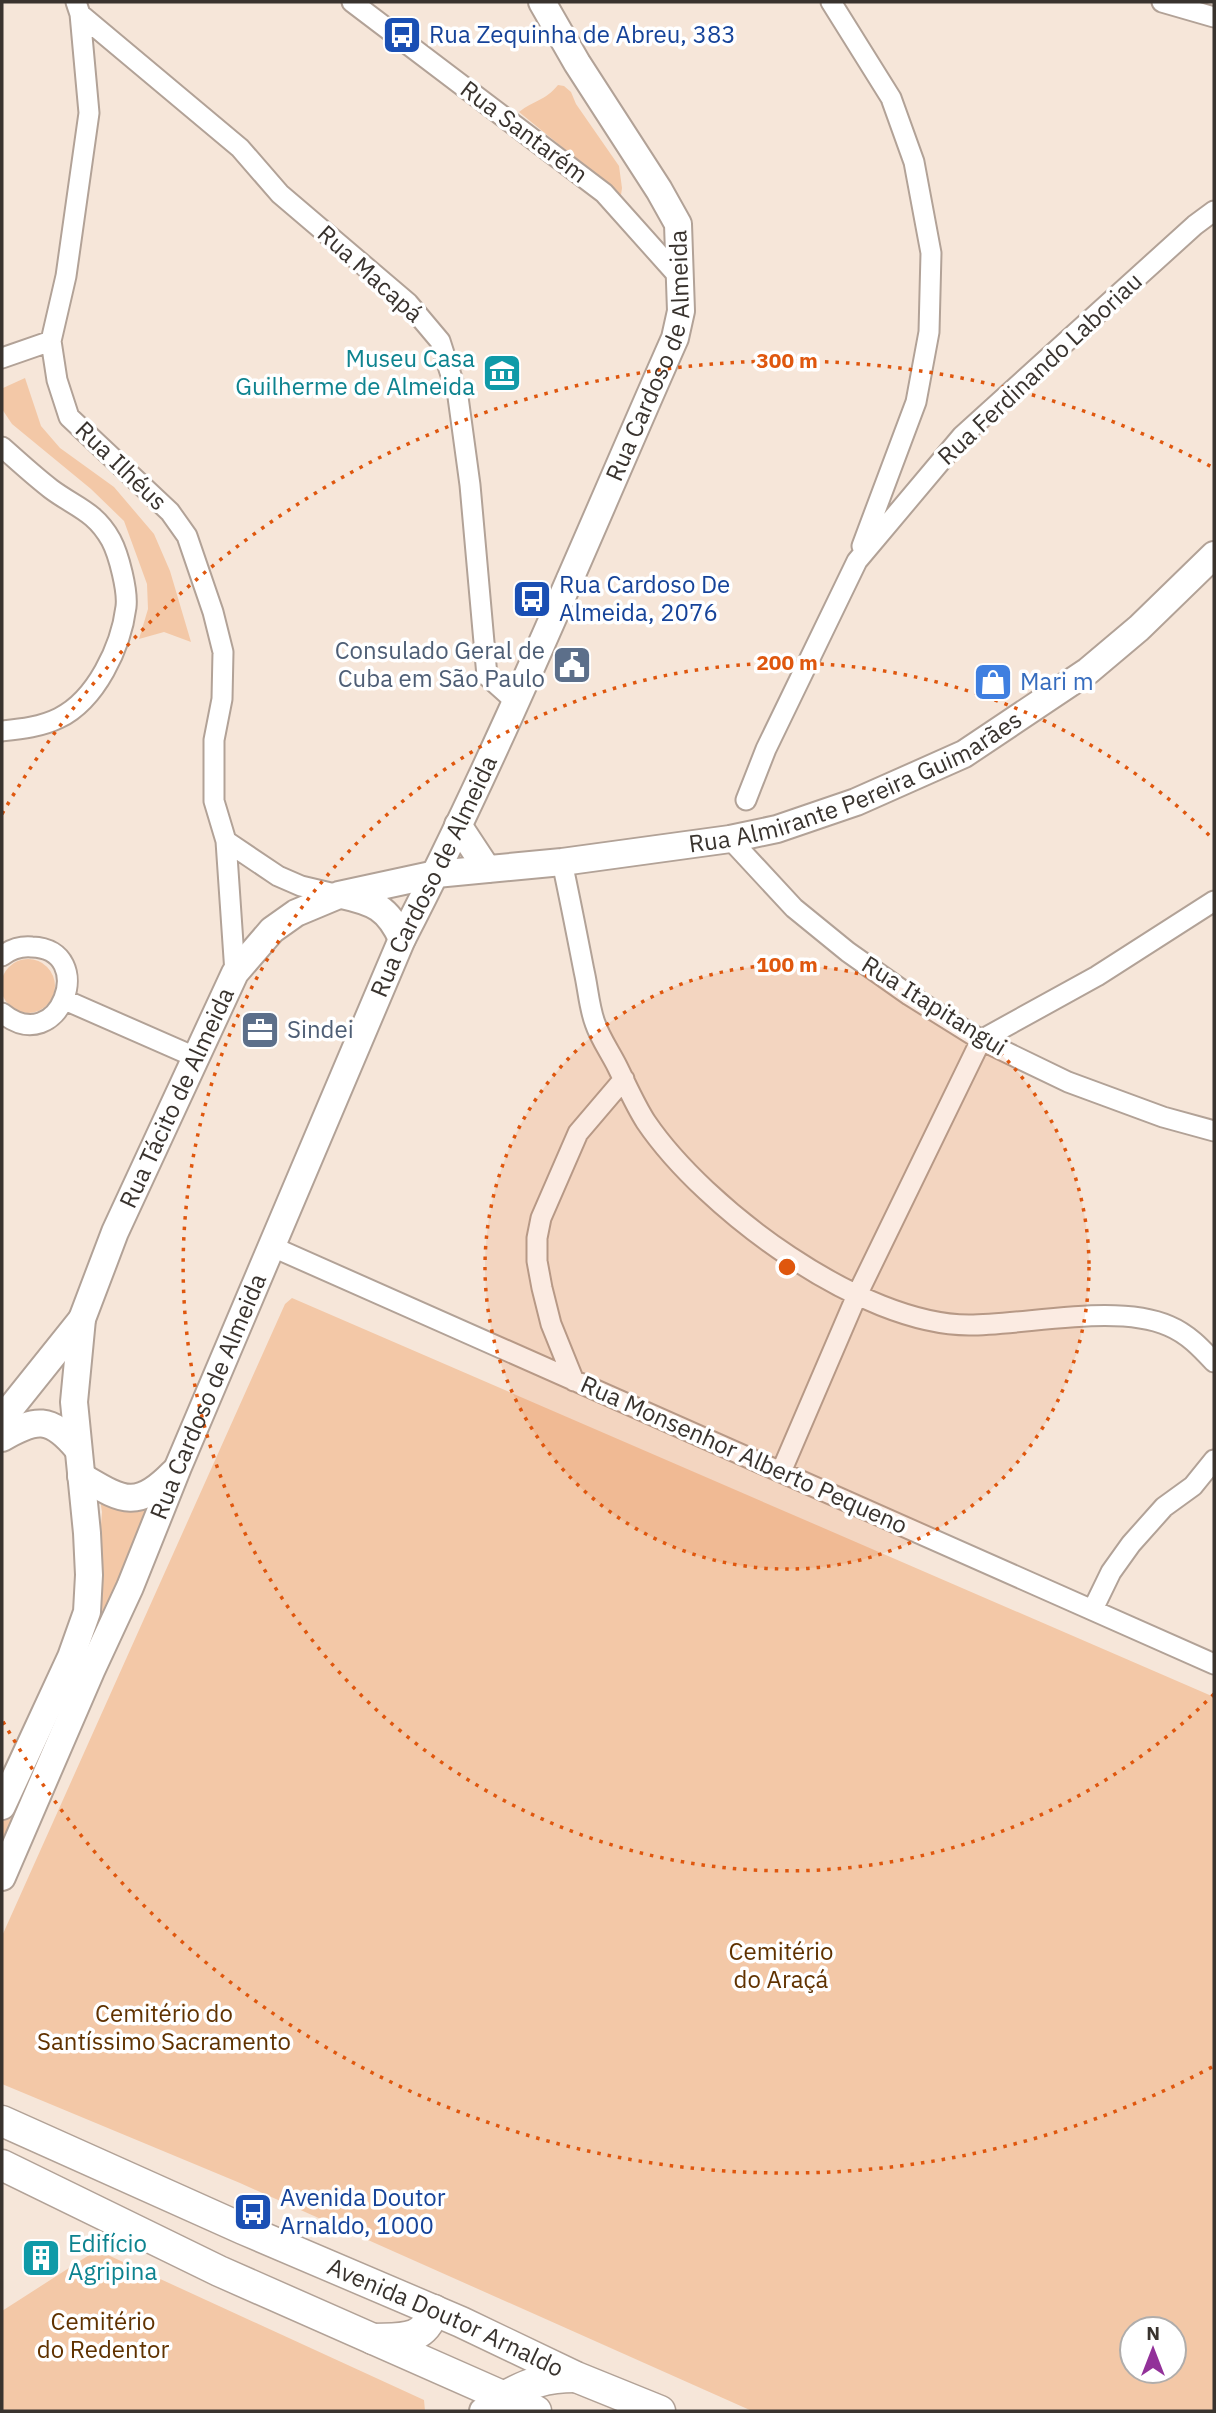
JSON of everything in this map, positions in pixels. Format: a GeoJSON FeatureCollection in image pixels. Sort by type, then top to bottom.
{"type":"FeatureCollection","features":[{"type":"Feature","properties":{"kind":"main road","name":"Rua Cardoso de Almeida"},"geometry":{"type":"LineString","coordinates":[[2,1877],[130,1587],[178,1467],[402,939],[436,874],[515,701],[675,338],[681,311],[678,225],[542,2]]}},
{"type":"Feature","properties":{"kind":"main road","name":"Rua Almirante Pereira Guimarães"},"geometry":{"type":"LineString","coordinates":[[436,874],[562,862],[730,839],[778,829],[856,802],[964,754],[1088,671],[1139,628],[1214,555]]}},
{"type":"Feature","properties":{"kind":"main road"},"geometry":{"type":"LineString","coordinates":[[458,825],[487,869]]}},
{"type":"Feature","properties":{"kind":"main road","name":"Rua Tácito de Almeida"},"geometry":{"type":"LineString","coordinates":[[77,1448],[74,1402],[82,1319],[115,1232],[234,973],[272,930],[296,913],[339,895],[436,874]]}},
{"type":"Feature","properties":{"kind":"main road"},"geometry":{"type":"LineString","coordinates":[[339,895],[368,901],[383,911],[395,923],[402,939]]}},
{"type":"Feature","properties":{"kind":"main road"},"geometry":{"type":"LineString","coordinates":[[2,1419],[82,1319]]}},
{"type":"Feature","properties":{"kind":"main road"},"geometry":{"type":"LineString","coordinates":[[2,1438],[36,1421],[63,1432],[77,1448],[89,1575],[87,1612],[71,1657],[8,1785],[2,1806]]}},
{"type":"Feature","properties":{"kind":"main road"},"geometry":{"type":"LineString","coordinates":[[81,1476],[113,1495],[138,1497],[157,1489],[178,1467]]}},
{"type":"Feature","properties":{"kind":"main road","name":"Avenida Doutor Arnaldo"},"geometry":{"type":"LineString","coordinates":[[2,2121],[243,2229],[434,2310],[576,2377],[660,2411]]}},
{"type":"Feature","properties":{"kind":"main road","name":"Avenida Doutor Arnaldo"},"geometry":{"type":"LineString","coordinates":[[2,2165],[219,2271],[373,2339],[490,2407],[536,2411]]}},
{"type":"Feature","properties":{"kind":"main road"},"geometry":{"type":"LineString","coordinates":[[373,2339],[397,2338],[421,2332],[428,2328],[434,2310]]}},
{"type":"Feature","properties":{"kind":"main road"},"geometry":{"type":"LineString","coordinates":[[490,2407],[531,2382],[555,2377],[576,2377]]}},
{"type":"Feature","properties":{"kind":"street","name":"Rua Santarém"},"geometry":{"type":"LineString","coordinates":[[352,2],[604,193],[680,278]]}},
{"type":"Feature","properties":{"kind":"street"},"geometry":{"type":"LineString","coordinates":[[831,2],[891,98],[914,162],[931,253],[929,332],[916,402],[857,561]]}},
{"type":"Feature","properties":{"kind":"street"},"geometry":{"type":"LineString","coordinates":[[1162,2],[1214,17]]}},
{"type":"Feature","properties":{"kind":"street","name":"Rua Ilhéus"},"geometry":{"type":"LineString","coordinates":[[78,8],[89,113],[66,276],[51,341],[57,380],[69,417],[170,512],[187,536],[213,612],[223,652],[222,699],[214,740],[214,801],[226,841],[234,973]]}},
{"type":"Feature","properties":{"kind":"street","name":"Rua Macapá"},"geometry":{"type":"LineString","coordinates":[[78,8],[240,148],[280,194],[408,303],[440,341],[458,397],[470,485],[487,676],[515,701]]}},
{"type":"Feature","properties":{"kind":"street","name":"Rua Ferdinando Laboriau"},"geometry":{"type":"LineString","coordinates":[[746,800],[766,749],[857,561],[962,436],[1195,225],[1214,211]]}},
{"type":"Feature","properties":{"kind":"street"},"geometry":{"type":"LineString","coordinates":[[2,358],[51,341]]}},
{"type":"Feature","properties":{"kind":"street"},"geometry":{"type":"LineString","coordinates":[[2,447],[51,489],[93,515],[112,541],[121,572],[126,605],[106,671],[85,698],[60,718],[29,729],[2,731]]}},
{"type":"Feature","properties":{"kind":"street","name":"Rua Itapitangui"},"geometry":{"type":"LineString","coordinates":[[730,839],[794,908],[848,952],[909,995],[981,1040],[1068,1082],[1163,1117],[1214,1131]]}},
{"type":"Feature","properties":{"kind":"street"},"geometry":{"type":"LineString","coordinates":[[226,841],[278,876],[302,886],[339,895]]}},
{"type":"Feature","properties":{"kind":"street"},"geometry":{"type":"LineString","coordinates":[[562,862],[595,1024],[646,1122],[682,1165],[764,1238],[806,1269],[857,1296],[914,1317],[970,1325],[1097,1315],[1137,1318],[1169,1325],[1192,1339],[1214,1362]]}},
{"type":"Feature","properties":{"kind":"street"},"geometry":{"type":"LineString","coordinates":[[781,1472],[857,1296],[981,1040],[1097,976],[1214,901]]}},
{"type":"Feature","properties":{"kind":"street"},"geometry":{"type":"LineString","coordinates":[[2,956],[15,948],[25,947],[37,947],[55,954],[66,971],[68,989],[59,1010],[42,1021],[21,1023],[2,1013]]}},
{"type":"Feature","properties":{"kind":"street"},"geometry":{"type":"LineString","coordinates":[[65,1000],[195,1057]]}},
{"type":"Feature","properties":{"kind":"street"},"geometry":{"type":"LineString","coordinates":[[574,1381],[551,1324],[537,1261],[537,1238],[541,1218],[578,1133],[624,1079]]}},
{"type":"Feature","properties":{"kind":"street","name":"Rua Monsenhor Alberto Pequeno"},"geometry":{"type":"LineString","coordinates":[[273,1247],[1214,1664]]}},
{"type":"Feature","properties":{"kind":"street"},"geometry":{"type":"LineString","coordinates":[[1093,1609],[1111,1572],[1131,1544],[1164,1507],[1193,1486],[1214,1461]]}},
{"type":"Feature","properties":{"kind":"green space"},"geometry":{"type":"Polygon","coordinates":[[[558,85],[571,92],[576,104],[619,166],[621,195],[519,112],[549,94],[558,85]]]}},
{"type":"Feature","properties":{"kind":"green space"},"geometry":{"type":"Polygon","coordinates":[[[25,378],[41,426],[60,448],[114,487],[154,534],[170,571],[191,642],[164,632],[139,639],[148,609],[147,584],[124,521],[91,489],[12,424],[2,409],[3,388],[25,378]]]}},
{"type":"Feature","properties":{"kind":"green space"},"geometry":{"type":"Polygon","coordinates":[[[28,959],[47,967],[55,986],[47,1005],[28,1013],[9,1005],[1,986],[9,967],[28,959]]]}},
{"type":"Feature","properties":{"kind":"green space","name":"Cemitério do Araçá"},"geometry":{"type":"Polygon","coordinates":[[[292,1298],[1214,1697],[1214,2411],[752,2411],[240,2183],[2,2084],[2,1936],[285,1304],[292,1298]]]}},
{"type":"Feature","properties":{"kind":"green space"},"geometry":{"type":"Polygon","coordinates":[[[98,1487],[161,1490],[2,1845],[2,1824],[94,1618],[102,1512],[98,1487]]]}},
{"type":"Feature","properties":{"kind":"green space","name":"Cemitério do Redentor"},"geometry":{"type":"Polygon","coordinates":[[[97,2250],[424,2400],[425,2411],[2,2411],[2,2311],[97,2250]]]}},
{"type":"Feature","properties":{"kind":"place","name":"Rua Zequinha de Abreu, 383"},"geometry":{"type":"Point","coordinates":[402,35]}},
{"type":"Feature","properties":{"kind":"place","name":"Museu Casa Guilherme de Almeida"},"geometry":{"type":"Point","coordinates":[502,373]}},
{"type":"Feature","properties":{"kind":"place","name":"Rua Cardoso De Almeida, 2076"},"geometry":{"type":"Point","coordinates":[532,599]}},
{"type":"Feature","properties":{"kind":"place","name":"Consulado Geral de Cuba em São Paulo"},"geometry":{"type":"Point","coordinates":[572,665]}},
{"type":"Feature","properties":{"kind":"place","name":"Mari m"},"geometry":{"type":"Point","coordinates":[993,682]}},
{"type":"Feature","properties":{"kind":"place","name":"Sindei"},"geometry":{"type":"Point","coordinates":[260,1030]}},
{"type":"Feature","properties":{"kind":"place","name":"Avenida Doutor Arnaldo, 1000"},"geometry":{"type":"Point","coordinates":[253,2212]}},
{"type":"Feature","properties":{"kind":"place","name":"Edifício Agripina"},"geometry":{"type":"Point","coordinates":[41,2258]}},
{"type":"Feature","properties":{"kind":"park label","name":"Cemitério do Santíssimo Sacramento"},"geometry":{"type":"Point","coordinates":[164,2028]}}]}
